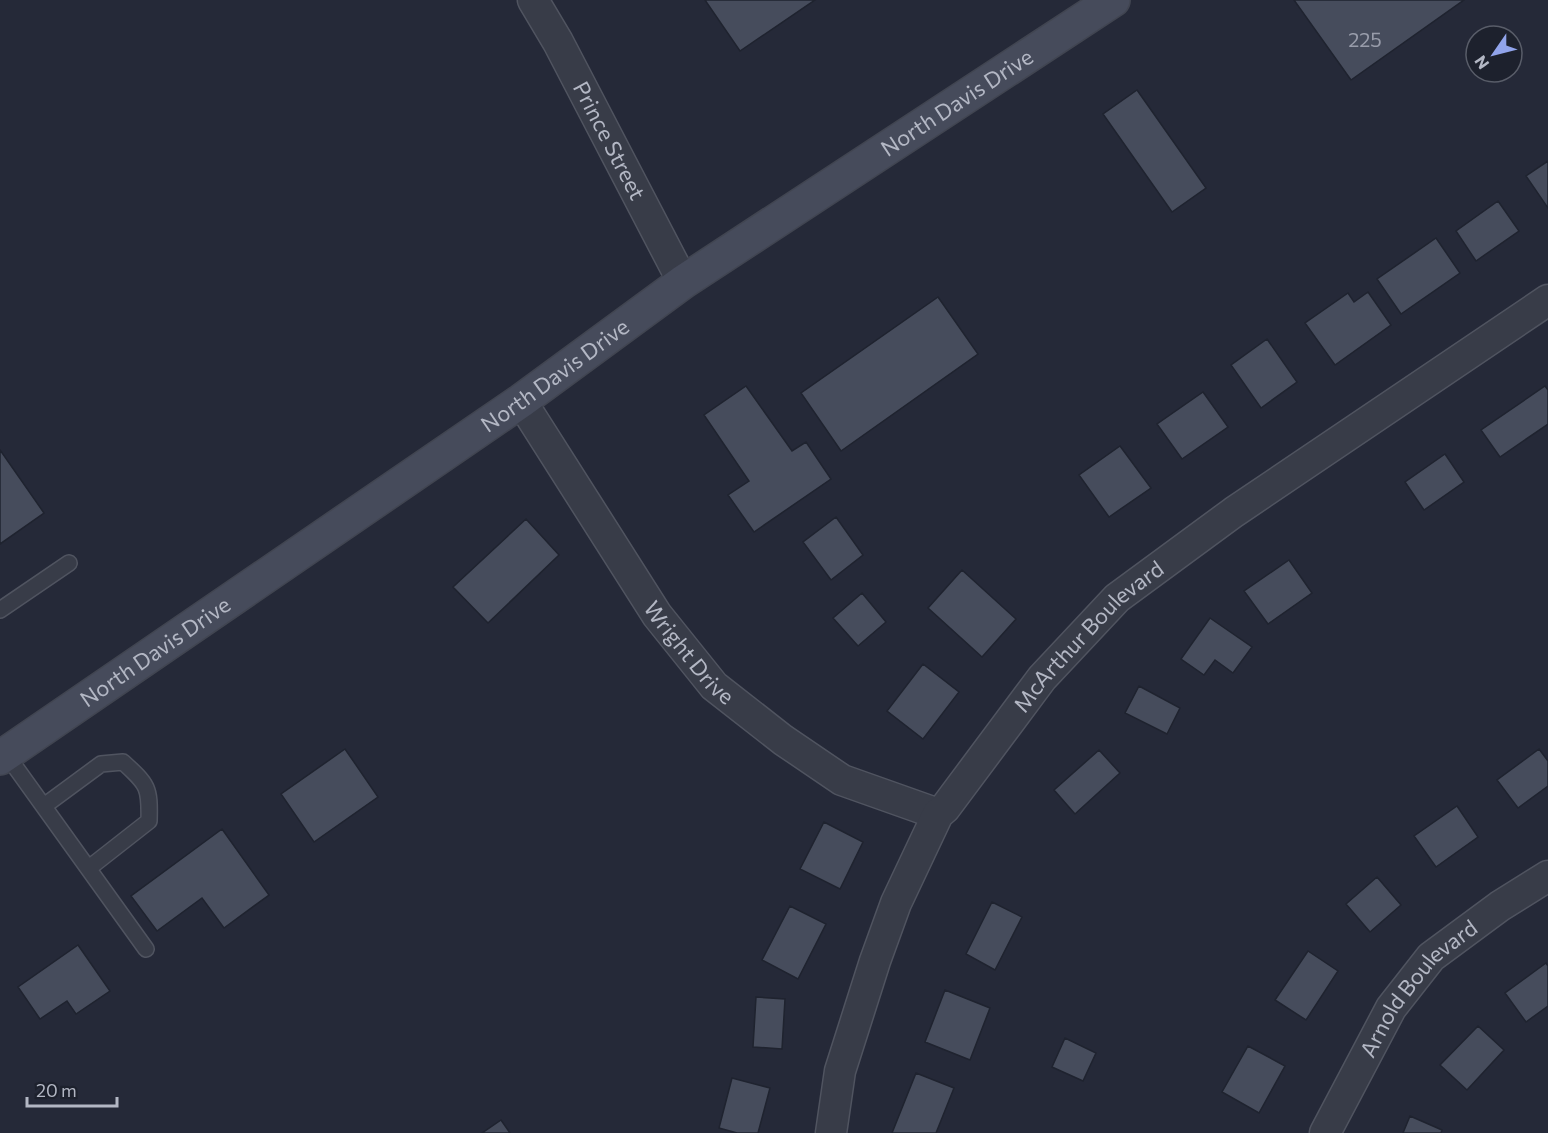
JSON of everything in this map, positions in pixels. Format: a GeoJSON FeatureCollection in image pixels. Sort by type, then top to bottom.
{"type":"FeatureCollection","features":[{"type":"Feature","properties":{"kind":"main road","name":"North Davis Drive"},"geometry":{"type":"LineString","coordinates":[[3,756],[521,401],[683,282],[1113,0]]}},
{"type":"Feature","properties":{"kind":"street","name":"Prince Street"},"geometry":{"type":"LineString","coordinates":[[533,0],[683,282]]}},
{"type":"Feature","properties":{"kind":"street","name":"McArthur Boulevard"},"geometry":{"type":"LineString","coordinates":[[831,1133],[840,1071],[896,903],[938,814],[945,808],[1042,678],[1117,598],[1234,512],[1548,300]]}},
{"type":"Feature","properties":{"kind":"street","name":"Wright Drive"},"geometry":{"type":"LineString","coordinates":[[521,401],[657,615],[714,686],[783,740],[842,780],[938,814]]}},
{"type":"Feature","properties":{"kind":"street","name":"Arnold Boulevard"},"geometry":{"type":"LineString","coordinates":[[1325,1133],[1391,1008],[1431,957],[1500,906],[1548,876]]}},
{"type":"Feature","properties":{"kind":"lane"},"geometry":{"type":"LineString","coordinates":[[0,610],[69,563]]}},
{"type":"Feature","properties":{"kind":"lane"},"geometry":{"type":"LineString","coordinates":[[3,756],[44,807],[146,949]]}},
{"type":"Feature","properties":{"kind":"lane"},"geometry":{"type":"LineString","coordinates":[[44,807],[101,764],[123,762],[142,779],[150,794],[149,821],[89,868]]}},
{"type":"Feature","properties":{"kind":"building"},"geometry":{"type":"Polygon","coordinates":[[[705,0],[815,0],[740,51],[705,0]]]}},
{"type":"Feature","properties":{"kind":"building"},"geometry":{"type":"Polygon","coordinates":[[[1294,0],[1464,0],[1351,80],[1294,0]]]}},
{"type":"Feature","properties":{"kind":"building"},"geometry":{"type":"Polygon","coordinates":[[[1137,90],[1206,188],[1172,212],[1103,114],[1137,90]]]}},
{"type":"Feature","properties":{"kind":"building"},"geometry":{"type":"Polygon","coordinates":[[[1548,161],[1548,208],[1526,176],[1548,161]]]}},
{"type":"Feature","properties":{"kind":"building"},"geometry":{"type":"Polygon","coordinates":[[[1498,201],[1519,231],[1476,261],[1456,231],[1498,201]]]}},
{"type":"Feature","properties":{"kind":"building"},"geometry":{"type":"Polygon","coordinates":[[[1436,238],[1460,273],[1401,314],[1377,279],[1436,238]]]}},
{"type":"Feature","properties":{"kind":"building"},"geometry":{"type":"Polygon","coordinates":[[[1368,292],[1391,325],[1335,365],[1305,323],[1348,293],[1354,302],[1368,292]]]}},
{"type":"Feature","properties":{"kind":"building"},"geometry":{"type":"Polygon","coordinates":[[[938,297],[978,354],[841,451],[801,393],[938,297]]]}},
{"type":"Feature","properties":{"kind":"building"},"geometry":{"type":"Polygon","coordinates":[[[1267,339],[1297,382],[1261,408],[1231,365],[1267,339]]]}},
{"type":"Feature","properties":{"kind":"building"},"geometry":{"type":"Polygon","coordinates":[[[746,386],[792,451],[806,442],[831,479],[754,532],[728,495],[749,481],[704,415],[746,386]]]}},
{"type":"Feature","properties":{"kind":"building"},"geometry":{"type":"Polygon","coordinates":[[[1545,386],[1548,390],[1548,424],[1500,457],[1481,430],[1545,386]]]}},
{"type":"Feature","properties":{"kind":"building"},"geometry":{"type":"Polygon","coordinates":[[[1203,392],[1228,427],[1182,459],[1157,424],[1203,392]]]}},
{"type":"Feature","properties":{"kind":"building"},"geometry":{"type":"Polygon","coordinates":[[[1120,446],[1151,488],[1109,517],[1079,475],[1120,446]]]}},
{"type":"Feature","properties":{"kind":"building"},"geometry":{"type":"Polygon","coordinates":[[[0,450],[44,513],[0,544],[0,450]]]}},
{"type":"Feature","properties":{"kind":"building"},"geometry":{"type":"Polygon","coordinates":[[[1445,454],[1464,482],[1424,510],[1405,482],[1445,454]]]}},
{"type":"Feature","properties":{"kind":"building"},"geometry":{"type":"Polygon","coordinates":[[[836,517],[863,555],[831,580],[803,542],[836,517]]]}},
{"type":"Feature","properties":{"kind":"building"},"geometry":{"type":"Polygon","coordinates":[[[526,519],[559,555],[488,623],[453,587],[526,519]]]}},
{"type":"Feature","properties":{"kind":"building"},"geometry":{"type":"Polygon","coordinates":[[[1289,560],[1312,593],[1268,624],[1244,591],[1289,560]]]}},
{"type":"Feature","properties":{"kind":"building"},"geometry":{"type":"Polygon","coordinates":[[[962,570],[1016,619],[982,657],[928,608],[962,570]]]}},
{"type":"Feature","properties":{"kind":"building"},"geometry":{"type":"Polygon","coordinates":[[[862,593],[886,622],[858,646],[833,618],[862,593]]]}},
{"type":"Feature","properties":{"kind":"building"},"geometry":{"type":"Polygon","coordinates":[[[1210,618],[1252,647],[1233,673],[1215,660],[1204,675],[1181,659],[1210,618]]]}},
{"type":"Feature","properties":{"kind":"building"},"geometry":{"type":"Polygon","coordinates":[[[923,664],[959,692],[923,739],[887,711],[923,664]]]}},
{"type":"Feature","properties":{"kind":"building"},"geometry":{"type":"Polygon","coordinates":[[[1139,686],[1180,708],[1167,734],[1125,713],[1139,686]]]}},
{"type":"Feature","properties":{"kind":"building"},"geometry":{"type":"Polygon","coordinates":[[[345,749],[378,797],[314,842],[281,794],[345,749]]]}},
{"type":"Feature","properties":{"kind":"building"},"geometry":{"type":"Polygon","coordinates":[[[1539,749],[1548,761],[1548,786],[1518,808],[1497,780],[1539,749]]]}},
{"type":"Feature","properties":{"kind":"building"},"geometry":{"type":"Polygon","coordinates":[[[1099,750],[1120,773],[1075,814],[1054,790],[1099,750]]]}},
{"type":"Feature","properties":{"kind":"building"},"geometry":{"type":"Polygon","coordinates":[[[1457,806],[1478,837],[1436,867],[1414,836],[1457,806]]]}},
{"type":"Feature","properties":{"kind":"building"},"geometry":{"type":"Polygon","coordinates":[[[824,822],[863,842],[840,889],[800,869],[824,822]]]}},
{"type":"Feature","properties":{"kind":"building"},"geometry":{"type":"Polygon","coordinates":[[[222,829],[269,895],[224,928],[202,898],[157,931],[131,896],[222,829]]]}},
{"type":"Feature","properties":{"kind":"building"},"geometry":{"type":"Polygon","coordinates":[[[1377,877],[1401,905],[1370,932],[1346,904],[1377,877]]]}},
{"type":"Feature","properties":{"kind":"building"},"geometry":{"type":"Polygon","coordinates":[[[992,902],[1022,917],[995,970],[966,954],[992,902]]]}},
{"type":"Feature","properties":{"kind":"building"},"geometry":{"type":"Polygon","coordinates":[[[790,906],[826,924],[798,979],[762,960],[790,906]]]}},
{"type":"Feature","properties":{"kind":"building"},"geometry":{"type":"Polygon","coordinates":[[[78,945],[110,991],[76,1014],[67,1001],[40,1019],[18,987],[78,945]]]}},
{"type":"Feature","properties":{"kind":"building"},"geometry":{"type":"Polygon","coordinates":[[[1308,951],[1338,971],[1306,1020],[1275,1000],[1308,951]]]}},
{"type":"Feature","properties":{"kind":"building"},"geometry":{"type":"Polygon","coordinates":[[[1546,963],[1548,966],[1548,1006],[1526,1022],[1505,993],[1546,963]]]}},
{"type":"Feature","properties":{"kind":"building"},"geometry":{"type":"Polygon","coordinates":[[[945,990],[990,1008],[970,1060],[925,1042],[945,990]]]}},
{"type":"Feature","properties":{"kind":"building"},"geometry":{"type":"Polygon","coordinates":[[[756,997],[785,999],[782,1049],[753,1047],[756,997]]]}},
{"type":"Feature","properties":{"kind":"building"},"geometry":{"type":"Polygon","coordinates":[[[1478,1026],[1504,1050],[1467,1090],[1440,1065],[1478,1026]]]}},
{"type":"Feature","properties":{"kind":"building"},"geometry":{"type":"Polygon","coordinates":[[[1065,1038],[1096,1053],[1083,1081],[1052,1067],[1065,1038]]]}},
{"type":"Feature","properties":{"kind":"building"},"geometry":{"type":"Polygon","coordinates":[[[1248,1046],[1285,1066],[1259,1113],[1222,1092],[1248,1046]]]}},
{"type":"Feature","properties":{"kind":"building"},"geometry":{"type":"Polygon","coordinates":[[[916,1073],[954,1088],[936,1133],[892,1133],[916,1073]]]}},
{"type":"Feature","properties":{"kind":"building"},"geometry":{"type":"Polygon","coordinates":[[[732,1078],[770,1088],[758,1133],[737,1133],[719,1128],[732,1078]]]}},
{"type":"Feature","properties":{"kind":"building"},"geometry":{"type":"Polygon","coordinates":[[[1410,1116],[1442,1130],[1441,1133],[1403,1133],[1410,1116]]]}},
{"type":"Feature","properties":{"kind":"building"},"geometry":{"type":"Polygon","coordinates":[[[501,1120],[510,1133],[482,1133],[501,1120]]]}}]}
